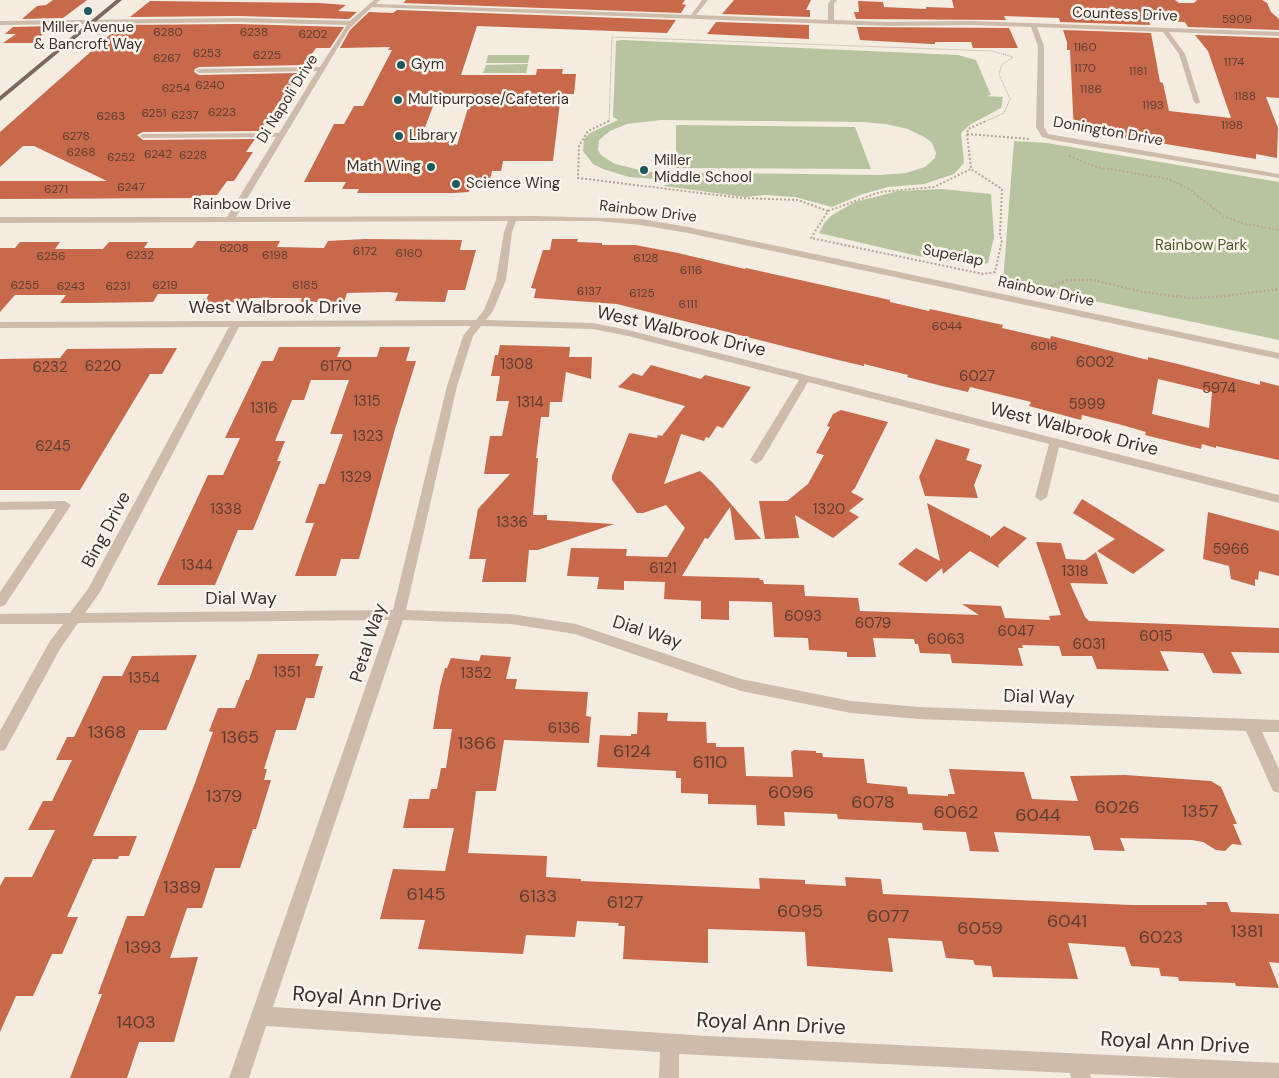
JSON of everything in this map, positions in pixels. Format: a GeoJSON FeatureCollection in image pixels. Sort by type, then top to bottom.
{"type":"FeatureCollection","features":[{"type":"Feature","properties":{"kind":"main road"},"geometry":{"type":"LineString","coordinates":[[0,99],[119,0]]}},
{"type":"Feature","properties":{"kind":"street"},"geometry":{"type":"LineString","coordinates":[[693,16],[705,0]]}},
{"type":"Feature","properties":{"kind":"street"},"geometry":{"type":"LineString","coordinates":[[831,22],[831,4],[834,0]]}},
{"type":"Feature","properties":{"kind":"street","name":"Countess Drive"},"geometry":{"type":"LineString","coordinates":[[374,2],[831,22],[1033,25],[1279,34]]}},
{"type":"Feature","properties":{"kind":"street","name":"Di Napoli Drive"},"geometry":{"type":"LineString","coordinates":[[230,219],[350,23],[374,2]]}},
{"type":"Feature","properties":{"kind":"street"},"geometry":{"type":"LineString","coordinates":[[0,23],[238,20],[350,23]]}},
{"type":"Feature","properties":{"kind":"street","name":"Donington Drive"},"geometry":{"type":"LineString","coordinates":[[1033,25],[1041,46],[1040,127],[1045,135],[1053,138],[1279,176]]}},
{"type":"Feature","properties":{"kind":"street"},"geometry":{"type":"LineString","coordinates":[[1164,29],[1182,54],[1197,102]]}},
{"type":"Feature","properties":{"kind":"street"},"geometry":{"type":"LineString","coordinates":[[199,71],[323,69]]}},
{"type":"Feature","properties":{"kind":"street"},"geometry":{"type":"LineString","coordinates":[[143,136],[282,135]]}},
{"type":"Feature","properties":{"kind":"street","name":"Rainbow Drive"},"geometry":{"type":"LineString","coordinates":[[0,220],[514,218],[598,219],[641,222],[688,230],[1279,356]]}},
{"type":"Feature","properties":{"kind":"street","name":"Petal Way"},"geometry":{"type":"LineString","coordinates":[[239,1078],[398,616],[406,589],[452,386],[468,336],[488,311],[501,280],[508,232],[514,218]]}},
{"type":"Feature","properties":{"kind":"street","name":"West Walbrook Drive"},"geometry":{"type":"LineString","coordinates":[[0,325],[479,323],[592,326],[628,333],[1279,499]]}},
{"type":"Feature","properties":{"kind":"street","name":"Bing Drive"},"geometry":{"type":"LineString","coordinates":[[0,745],[55,645],[93,592],[235,325]]}},
{"type":"Feature","properties":{"kind":"street"},"geometry":{"type":"LineString","coordinates":[[756,460],[805,378]]}},
{"type":"Feature","properties":{"kind":"street"},"geometry":{"type":"LineString","coordinates":[[1041,497],[1055,442]]}},
{"type":"Feature","properties":{"kind":"street"},"geometry":{"type":"LineString","coordinates":[[0,506],[65,506],[0,602]]}},
{"type":"Feature","properties":{"kind":"street","name":"Dial Way"},"geometry":{"type":"LineString","coordinates":[[0,619],[398,616],[510,618],[576,629],[741,685],[851,707],[919,713],[1279,726]]}},
{"type":"Feature","properties":{"kind":"street"},"geometry":{"type":"LineString","coordinates":[[1251,725],[1279,786]]}},
{"type":"Feature","properties":{"kind":"street","name":"Royal Ann Drive"},"geometry":{"type":"LineString","coordinates":[[261,1016],[1080,1071],[1279,1073]]}},
{"type":"Feature","properties":{"kind":"street"},"geometry":{"type":"LineString","coordinates":[[669,1078],[670,1044]]}},
{"type":"Feature","properties":{"kind":"path"},"geometry":{"type":"LineString","coordinates":[[612,37],[992,51],[1014,57],[1002,65],[999,74],[1010,99],[1004,113],[968,129],[966,134],[971,169],[934,187],[880,192],[828,211],[798,200],[742,198],[578,178],[579,146],[588,131],[609,120],[612,37]]}},
{"type":"Feature","properties":{"kind":"path"},"geometry":{"type":"LineString","coordinates":[[966,134],[1030,139]]}},
{"type":"Feature","properties":{"kind":"path"},"geometry":{"type":"LineString","coordinates":[[1068,155],[1097,167],[1169,179],[1190,190],[1225,217],[1246,224],[1279,230]]}},
{"type":"Feature","properties":{"kind":"path","name":"Superlap"},"geometry":{"type":"LineString","coordinates":[[828,211],[811,238],[982,274],[994,274],[1002,240],[1000,235],[1002,188],[971,169]]}},
{"type":"Feature","properties":{"kind":"path"},"geometry":{"type":"LineString","coordinates":[[1046,292],[1050,286],[1067,280],[1093,280],[1144,292],[1189,298],[1279,288]]}},
{"type":"Feature","properties":{"kind":"green space"},"geometry":{"type":"Polygon","coordinates":[[[616,41],[958,55],[976,60],[991,95],[986,96],[1003,97],[1001,108],[971,124],[961,133],[964,163],[954,174],[924,184],[888,187],[863,194],[832,207],[795,197],[765,195],[745,197],[664,186],[669,180],[629,177],[603,169],[593,164],[583,151],[584,139],[590,133],[618,120],[613,117],[616,41]],[[661,120],[627,124],[610,131],[599,140],[598,150],[601,155],[615,164],[648,172],[881,175],[906,173],[925,167],[935,158],[936,153],[932,143],[908,129],[886,124],[861,122],[661,120]]]}},
{"type":"Feature","properties":{"kind":"green space"},"geometry":{"type":"Polygon","coordinates":[[[488,55],[530,55],[528,63],[486,63],[488,55]]]}},
{"type":"Feature","properties":{"kind":"green space"},"geometry":{"type":"Polygon","coordinates":[[[528,64],[526,73],[483,73],[486,65],[528,64]]]}},
{"type":"Feature","properties":{"kind":"green space"},"geometry":{"type":"Polygon","coordinates":[[[676,125],[855,127],[871,169],[676,168],[676,125]]]}},
{"type":"Feature","properties":{"kind":"green space","name":"Rainbow Park"},"geometry":{"type":"Polygon","coordinates":[[[1014,141],[1047,143],[1279,182],[1279,340],[1003,282],[1014,141]]]}},
{"type":"Feature","properties":{"kind":"green space"},"geometry":{"type":"Polygon","coordinates":[[[942,189],[991,194],[994,237],[988,263],[975,266],[918,256],[819,233],[825,222],[832,215],[855,202],[898,191],[942,189]]]}},
{"type":"Feature","properties":{"kind":"building"},"geometry":{"type":"Polygon","coordinates":[[[53,0],[87,0],[63,18],[22,19],[37,6],[46,5],[53,0]]]}},
{"type":"Feature","properties":{"kind":"building"},"geometry":{"type":"Polygon","coordinates":[[[406,0],[685,0],[682,4],[686,5],[681,13],[403,3],[406,0]]]}},
{"type":"Feature","properties":{"kind":"building"},"geometry":{"type":"Polygon","coordinates":[[[734,0],[811,0],[806,10],[810,10],[810,17],[722,14],[734,0]]]}},
{"type":"Feature","properties":{"kind":"building"},"geometry":{"type":"Polygon","coordinates":[[[952,0],[1175,0],[1179,3],[1194,3],[1197,0],[1262,0],[1267,3],[1271,12],[1279,19],[1279,30],[1188,27],[1185,22],[1149,21],[1150,25],[1060,22],[1059,18],[1004,16],[1006,20],[856,19],[854,12],[859,12],[858,1],[883,2],[884,7],[926,9],[926,7],[954,8],[952,0]]]}},
{"type":"Feature","properties":{"kind":"building"},"geometry":{"type":"Polygon","coordinates":[[[150,1],[319,3],[346,5],[338,11],[357,12],[349,19],[238,16],[130,17],[150,1]]]}},
{"type":"Feature","properties":{"kind":"building"},"geometry":{"type":"Polygon","coordinates":[[[397,10],[676,20],[667,33],[477,26],[461,75],[536,75],[537,69],[563,69],[562,74],[576,74],[574,94],[561,94],[553,161],[503,161],[501,171],[492,171],[488,189],[470,189],[469,192],[357,193],[359,189],[342,189],[346,182],[304,182],[334,124],[344,124],[354,106],[363,106],[392,50],[388,50],[390,47],[340,48],[350,30],[369,12],[393,13],[397,10]],[[435,101],[424,130],[457,145],[470,101],[435,101]]]}},
{"type":"Feature","properties":{"kind":"building"},"geometry":{"type":"Polygon","coordinates":[[[716,22],[809,25],[809,39],[707,34],[716,22]]]}},
{"type":"Feature","properties":{"kind":"building"},"geometry":{"type":"Polygon","coordinates":[[[238,24],[344,27],[330,48],[316,48],[304,65],[199,67],[195,69],[194,72],[199,75],[299,73],[260,131],[143,132],[137,135],[143,140],[255,139],[246,152],[253,152],[234,181],[227,181],[217,195],[201,195],[199,198],[0,199],[0,181],[107,181],[34,146],[23,146],[0,167],[0,132],[121,25],[238,24]]]}},
{"type":"Feature","properties":{"kind":"building"},"geometry":{"type":"Polygon","coordinates":[[[53,26],[32,43],[3,43],[16,34],[5,34],[13,27],[53,26]]]}},
{"type":"Feature","properties":{"kind":"building"},"geometry":{"type":"Polygon","coordinates":[[[857,27],[1009,28],[1018,48],[973,48],[971,42],[935,42],[935,44],[931,44],[860,40],[857,27]]]}},
{"type":"Feature","properties":{"kind":"building"},"geometry":{"type":"Polygon","coordinates":[[[1063,30],[1151,33],[1160,82],[1163,83],[1169,111],[1231,118],[1208,51],[1195,35],[1279,38],[1279,98],[1266,97],[1278,128],[1277,158],[1256,154],[1256,159],[1142,140],[1074,132],[1070,50],[1067,50],[1067,42],[1063,30]]]}},
{"type":"Feature","properties":{"kind":"building"},"geometry":{"type":"Polygon","coordinates":[[[365,239],[462,240],[460,250],[476,250],[465,290],[448,290],[445,302],[395,301],[398,293],[389,292],[347,293],[344,302],[300,302],[302,298],[250,298],[248,302],[204,303],[209,294],[158,294],[153,302],[60,303],[66,295],[15,295],[0,312],[0,248],[15,248],[20,242],[60,242],[55,249],[103,249],[109,242],[148,242],[144,248],[192,248],[197,241],[280,241],[277,247],[324,248],[328,241],[365,239]]]}},
{"type":"Feature","properties":{"kind":"building"},"geometry":{"type":"Polygon","coordinates":[[[552,239],[578,239],[577,242],[602,243],[602,245],[635,245],[678,253],[890,300],[890,302],[929,311],[930,309],[1003,325],[1002,328],[1050,339],[1051,336],[1148,360],[1148,357],[1178,364],[1260,385],[1260,381],[1279,386],[1279,460],[1202,444],[1201,449],[1145,435],[1146,432],[1082,415],[1081,420],[1029,406],[1031,402],[970,387],[968,392],[942,386],[907,377],[908,375],[864,364],[864,366],[838,360],[617,304],[534,298],[536,289],[531,288],[543,250],[550,250],[552,239]],[[1158,379],[1152,414],[1209,428],[1212,392],[1158,379]]]}},
{"type":"Feature","properties":{"kind":"building"},"geometry":{"type":"Polygon","coordinates":[[[500,345],[570,347],[569,357],[592,357],[591,379],[566,372],[562,402],[550,402],[549,417],[541,417],[536,458],[538,458],[533,515],[547,515],[547,520],[614,524],[538,550],[529,550],[526,582],[482,582],[486,559],[469,559],[478,509],[510,474],[484,474],[490,436],[502,436],[509,401],[496,401],[500,376],[491,376],[495,355],[498,355],[500,345]]]}},
{"type":"Feature","properties":{"kind":"building"},"geometry":{"type":"Polygon","coordinates":[[[279,347],[341,347],[337,357],[377,357],[380,347],[410,347],[406,361],[416,361],[359,559],[341,559],[336,576],[295,576],[314,523],[305,523],[319,484],[325,484],[343,434],[330,434],[349,380],[311,380],[304,400],[292,400],[275,441],[285,441],[277,461],[281,461],[253,530],[238,530],[215,585],[157,585],[208,475],[223,475],[240,438],[225,438],[262,361],[273,361],[279,347]]]}},
{"type":"Feature","properties":{"kind":"building"},"geometry":{"type":"Polygon","coordinates":[[[177,348],[162,374],[150,374],[80,490],[0,490],[0,359],[60,358],[67,349],[177,348]]]}},
{"type":"Feature","properties":{"kind":"building"},"geometry":{"type":"Polygon","coordinates":[[[651,365],[701,379],[705,375],[751,387],[723,428],[717,426],[709,438],[706,437],[704,441],[681,434],[664,484],[700,471],[713,483],[761,539],[735,540],[730,507],[708,539],[705,538],[682,576],[759,578],[763,580],[764,584],[804,585],[805,596],[858,598],[860,611],[979,615],[962,604],[1001,606],[1005,618],[1050,620],[1049,616],[1061,615],[1036,542],[1061,543],[1066,559],[1085,560],[1096,552],[1108,584],[1070,583],[1085,617],[1089,621],[1279,628],[1279,653],[1231,652],[1242,674],[1213,673],[1203,653],[1160,651],[1169,671],[1097,669],[1092,656],[1062,656],[1059,646],[1022,645],[1023,648],[1018,648],[1023,666],[952,663],[950,654],[920,653],[918,644],[915,644],[914,639],[873,638],[876,657],[847,657],[847,652],[809,650],[808,638],[774,637],[772,602],[729,601],[729,620],[701,619],[701,601],[664,599],[665,582],[624,581],[624,590],[597,589],[599,577],[567,576],[571,548],[627,549],[626,556],[667,557],[685,528],[666,505],[643,513],[637,513],[612,480],[629,433],[657,438],[658,435],[662,436],[685,406],[618,387],[633,373],[642,376],[651,365]]]}},
{"type":"Feature","properties":{"kind":"building"},"geometry":{"type":"Polygon","coordinates":[[[841,410],[888,422],[855,488],[851,492],[864,499],[849,511],[859,517],[833,538],[795,515],[799,538],[765,539],[759,501],[787,501],[808,484],[824,455],[816,453],[830,427],[827,426],[833,414],[841,410]]]}},
{"type":"Feature","properties":{"kind":"building"},"geometry":{"type":"Polygon","coordinates":[[[936,439],[970,449],[966,460],[982,465],[974,485],[978,498],[925,496],[919,477],[936,439]]]}},
{"type":"Feature","properties":{"kind":"building"},"geometry":{"type":"Polygon","coordinates":[[[1082,499],[1165,550],[1133,574],[1097,551],[1115,539],[1073,513],[1082,499]]]}},
{"type":"Feature","properties":{"kind":"building"},"geometry":{"type":"Polygon","coordinates":[[[927,503],[990,536],[990,538],[1004,526],[1027,538],[998,565],[999,568],[970,551],[943,574],[942,568],[926,582],[898,564],[916,548],[940,561],[927,503]]]}},
{"type":"Feature","properties":{"kind":"building"},"geometry":{"type":"Polygon","coordinates":[[[1208,512],[1279,531],[1279,576],[1259,571],[1258,580],[1255,579],[1255,586],[1231,579],[1229,566],[1203,559],[1208,512]]]}},
{"type":"Feature","properties":{"kind":"building"},"geometry":{"type":"Polygon","coordinates":[[[258,654],[319,654],[315,666],[323,666],[314,698],[306,698],[296,730],[276,730],[264,769],[267,769],[264,780],[271,780],[256,829],[253,829],[240,868],[215,868],[202,908],[187,908],[170,958],[198,957],[174,1042],[139,1042],[127,1078],[70,1078],[102,994],[98,994],[127,916],[144,916],[195,783],[213,732],[209,731],[218,708],[235,708],[246,680],[249,680],[258,654]]]}},
{"type":"Feature","properties":{"kind":"building"},"geometry":{"type":"Polygon","coordinates":[[[197,655],[166,730],[139,730],[93,836],[137,836],[129,856],[119,856],[118,859],[93,859],[67,917],[78,917],[62,954],[52,954],[33,996],[16,996],[0,1032],[0,886],[5,877],[32,877],[55,830],[28,830],[43,801],[52,801],[72,760],[56,760],[67,737],[74,737],[103,676],[122,676],[132,656],[197,655]]]}},
{"type":"Feature","properties":{"kind":"building"},"geometry":{"type":"Polygon","coordinates":[[[481,655],[511,657],[506,679],[517,679],[515,689],[588,692],[586,716],[591,717],[589,743],[504,740],[496,791],[476,791],[468,853],[547,856],[546,877],[581,879],[581,881],[760,889],[759,878],[805,880],[805,884],[846,886],[845,877],[881,879],[883,894],[1131,905],[1207,905],[1206,902],[1227,902],[1231,912],[1279,914],[1279,963],[1269,962],[1279,988],[1236,986],[1235,983],[1179,981],[1178,977],[1161,976],[1159,968],[1131,966],[1125,947],[1068,943],[1078,979],[993,977],[991,966],[975,965],[973,960],[946,958],[942,941],[888,938],[893,972],[807,966],[805,932],[708,929],[708,963],[623,959],[625,926],[618,926],[619,923],[577,921],[575,937],[526,935],[523,954],[418,949],[425,920],[380,919],[393,869],[445,871],[454,828],[403,828],[409,799],[429,799],[431,789],[437,789],[441,768],[446,768],[452,729],[433,729],[445,668],[447,668],[451,658],[479,661],[481,655]]]}},
{"type":"Feature","properties":{"kind":"building"},"geometry":{"type":"Polygon","coordinates":[[[638,712],[668,713],[667,721],[706,722],[707,743],[716,743],[716,747],[744,747],[746,776],[793,777],[791,752],[794,750],[816,751],[816,753],[822,753],[823,757],[864,759],[867,783],[907,787],[908,794],[948,796],[948,794],[955,794],[949,769],[1024,772],[1032,799],[1078,801],[1070,776],[1125,775],[1211,781],[1221,787],[1237,824],[1233,824],[1242,845],[1232,844],[1225,851],[1216,850],[1203,842],[1192,840],[1120,838],[1125,851],[1094,850],[1090,836],[994,832],[999,852],[970,851],[966,832],[923,830],[922,823],[838,819],[837,814],[784,812],[785,826],[757,825],[756,805],[708,804],[708,794],[681,793],[681,778],[676,778],[676,771],[597,767],[600,735],[631,736],[631,734],[637,734],[638,712]]]}},
{"type":"Feature","properties":{"kind":"place","name":"Miller Avenue & Bancroft Way"},"geometry":{"type":"Point","coordinates":[88,11]}},
{"type":"Feature","properties":{"kind":"place","name":"Gym"},"geometry":{"type":"Point","coordinates":[401,65]}},
{"type":"Feature","properties":{"kind":"place","name":"Multipurpose/Cafeteria"},"geometry":{"type":"Point","coordinates":[398,100]}},
{"type":"Feature","properties":{"kind":"place","name":"Library"},"geometry":{"type":"Point","coordinates":[399,136]}},
{"type":"Feature","properties":{"kind":"place","name":"Math Wing"},"geometry":{"type":"Point","coordinates":[431,167]}},
{"type":"Feature","properties":{"kind":"place","name":"Miller Middle School"},"geometry":{"type":"Point","coordinates":[644,170]}},
{"type":"Feature","properties":{"kind":"place","name":"Science Wing"},"geometry":{"type":"Point","coordinates":[456,184]}}]}
